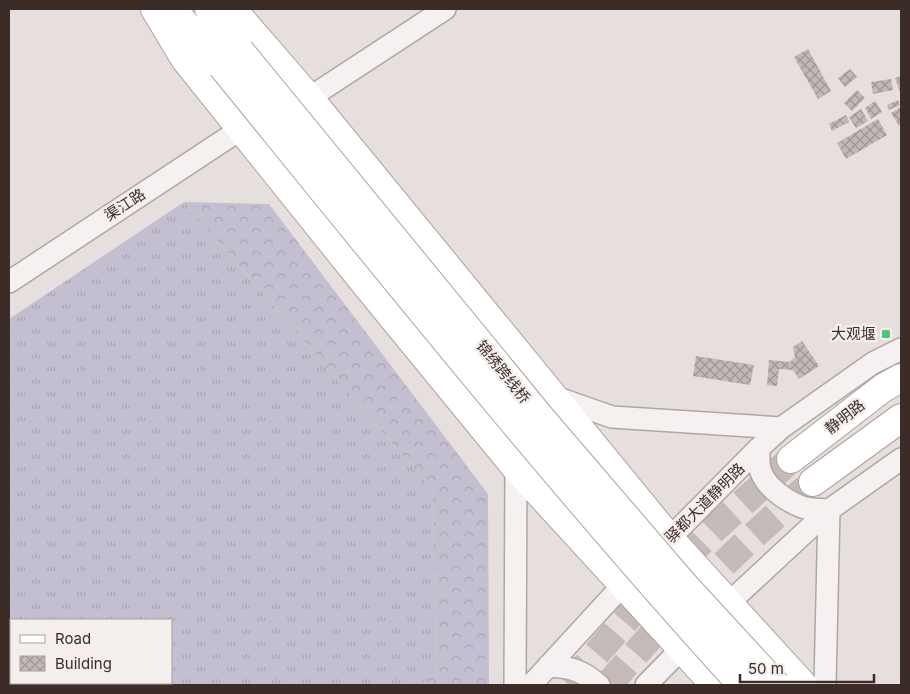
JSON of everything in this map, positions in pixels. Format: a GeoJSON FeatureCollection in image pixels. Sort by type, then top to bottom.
{"type":"FeatureCollection","features":[{"type":"Feature","properties":{"kind":"main road"},"geometry":{"type":"LineString","coordinates":[[155,9],[185,59],[516,468],[715,685]]}},
{"type":"Feature","properties":{"kind":"main road"},"geometry":{"type":"LineString","coordinates":[[172,9],[231,59]]}},
{"type":"Feature","properties":{"kind":"main road"},"geometry":{"type":"LineString","coordinates":[[209,9],[231,59]]}},
{"type":"Feature","properties":{"kind":"main road"},"geometry":{"type":"LineString","coordinates":[[232,9],[309,98],[670,539],[803,685]]}},
{"type":"Feature","properties":{"kind":"main road","name":"锦绣跨线桥"},"geometry":{"type":"LineString","coordinates":[[231,59],[520,431],[666,601],[742,685]]}},
{"type":"Feature","properties":{"kind":"main road","name":"锦绣跨线桥"},"geometry":{"type":"LineString","coordinates":[[231,59],[684,584],[776,685]]}},
{"type":"Feature","properties":{"kind":"main road","name":"静明路"},"geometry":{"type":"LineString","coordinates":[[791,459],[883,388],[901,378]]}},
{"type":"Feature","properties":{"kind":"main road"},"geometry":{"type":"LineString","coordinates":[[814,482],[901,418]]}},
{"type":"Feature","properties":{"kind":"street"},"geometry":{"type":"LineString","coordinates":[[309,98],[445,9]]}},
{"type":"Feature","properties":{"kind":"street","name":"渠江路"},"geometry":{"type":"LineString","coordinates":[[9,282],[241,129]]}},
{"type":"Feature","properties":{"kind":"street","name":"驿都大道静明路"},"geometry":{"type":"LineString","coordinates":[[531,685],[623,584],[781,428],[873,364],[901,349]]}},
{"type":"Feature","properties":{"kind":"street"},"geometry":{"type":"LineString","coordinates":[[555,397],[612,417],[781,428]]}},
{"type":"Feature","properties":{"kind":"street"},"geometry":{"type":"LineString","coordinates":[[760,448],[759,465],[763,475],[773,489],[784,498],[803,507],[829,510]]}},
{"type":"Feature","properties":{"kind":"street"},"geometry":{"type":"LineString","coordinates":[[646,685],[681,648],[829,510],[901,459]]}},
{"type":"Feature","properties":{"kind":"street"},"geometry":{"type":"LineString","coordinates":[[515,685],[516,468]]}},
{"type":"Feature","properties":{"kind":"street"},"geometry":{"type":"LineString","coordinates":[[825,685],[829,510]]}},
{"type":"Feature","properties":{"kind":"street"},"geometry":{"type":"LineString","coordinates":[[548,666],[566,667],[585,674],[599,685]]}},
{"type":"Feature","properties":{"kind":"green space"},"geometry":{"type":"Polygon","coordinates":[[[184,202],[433,491],[436,671],[422,685],[9,685],[9,319],[184,202]]]}},
{"type":"Feature","properties":{"kind":"green space"},"geometry":{"type":"Polygon","coordinates":[[[184,202],[269,204],[488,494],[489,685],[422,685],[436,671],[433,491],[184,202]]]}},
{"type":"Feature","properties":{"kind":"building"},"geometry":{"type":"Polygon","coordinates":[[[808,49],[831,91],[818,99],[794,57],[808,49]]]}},
{"type":"Feature","properties":{"kind":"building"},"geometry":{"type":"Polygon","coordinates":[[[850,69],[857,77],[845,87],[838,78],[850,69]]]}},
{"type":"Feature","properties":{"kind":"building"},"geometry":{"type":"Polygon","coordinates":[[[901,76],[901,95],[895,78],[901,76]]]}},
{"type":"Feature","properties":{"kind":"building"},"geometry":{"type":"Polygon","coordinates":[[[891,79],[893,90],[873,94],[871,82],[891,79]]]}},
{"type":"Feature","properties":{"kind":"building"},"geometry":{"type":"Polygon","coordinates":[[[857,90],[865,98],[852,111],[844,103],[857,90]]]}},
{"type":"Feature","properties":{"kind":"building"},"geometry":{"type":"Polygon","coordinates":[[[898,100],[900,105],[889,110],[887,105],[898,100]]]}},
{"type":"Feature","properties":{"kind":"building"},"geometry":{"type":"Polygon","coordinates":[[[875,101],[882,112],[871,119],[865,108],[875,101]]]}},
{"type":"Feature","properties":{"kind":"building"},"geometry":{"type":"Polygon","coordinates":[[[901,107],[901,124],[899,126],[891,113],[901,107]]]}},
{"type":"Feature","properties":{"kind":"building"},"geometry":{"type":"Polygon","coordinates":[[[861,109],[868,121],[856,128],[849,117],[861,109]]]}},
{"type":"Feature","properties":{"kind":"building"},"geometry":{"type":"Polygon","coordinates":[[[846,115],[849,122],[832,131],[829,124],[846,115]]]}},
{"type":"Feature","properties":{"kind":"building"},"geometry":{"type":"Polygon","coordinates":[[[878,119],[887,135],[846,159],[837,143],[878,119]]]}},
{"type":"Feature","properties":{"kind":"building"},"geometry":{"type":"Polygon","coordinates":[[[802,341],[819,366],[799,379],[793,370],[779,369],[777,386],[767,385],[769,360],[790,362],[795,357],[793,347],[802,341]]]}},
{"type":"Feature","properties":{"kind":"building"},"geometry":{"type":"Polygon","coordinates":[[[696,356],[754,365],[750,385],[693,376],[696,356]]]}},
{"type":"Feature","properties":{"kind":"tunnel"},"geometry":{"type":"LineString","coordinates":[[569,685],[645,598],[712,531],[791,459]]}},
{"type":"Feature","properties":{"kind":"tunnel"},"geometry":{"type":"LineString","coordinates":[[608,685],[666,619],[813,482]]}},
{"type":"Feature","properties":{"kind":"place","name":"大观堰"},"geometry":{"type":"Point","coordinates":[886,334]}}]}
